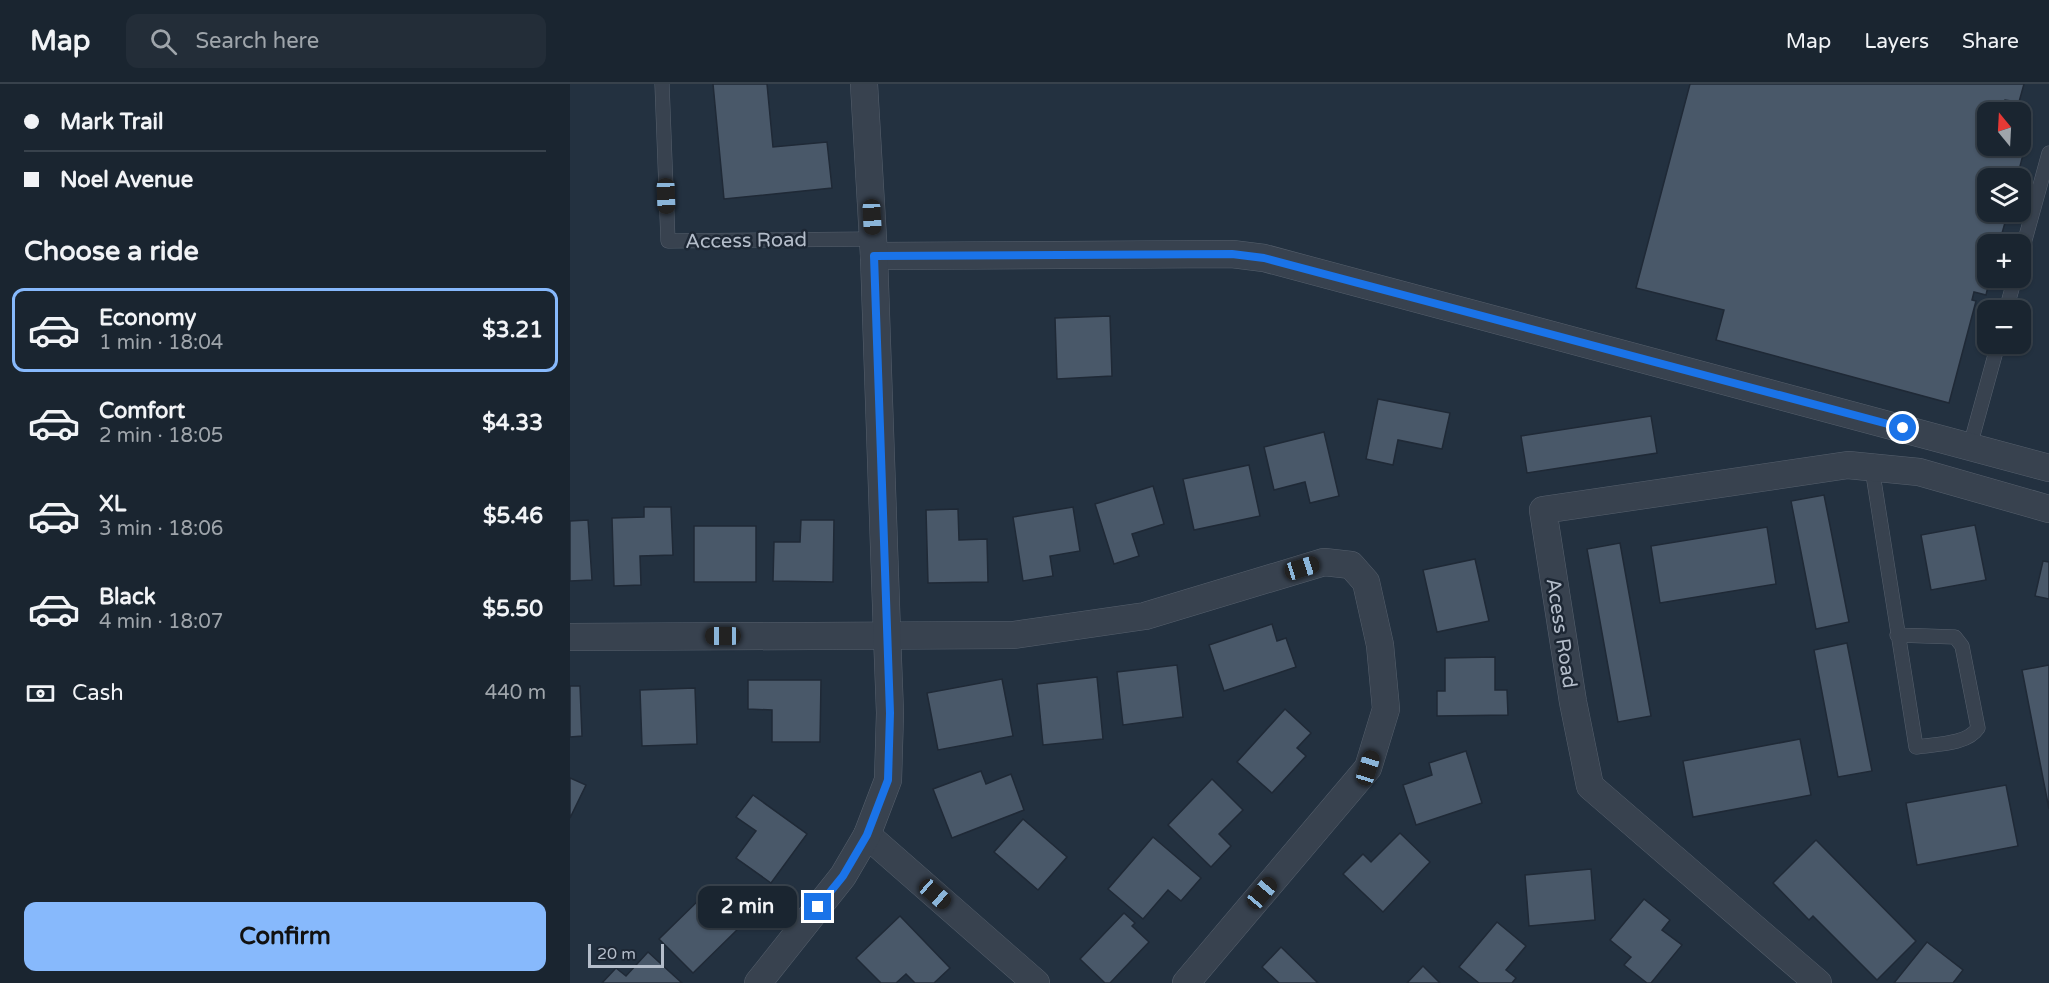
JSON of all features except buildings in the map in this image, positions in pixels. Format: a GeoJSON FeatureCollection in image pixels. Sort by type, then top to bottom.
{"type":"FeatureCollection","features":[{"type":"Feature","properties":{"kind":"street"},"geometry":{"type":"LineString","coordinates":[[758,983],[843,876],[867,835],[888,780],[890,713],[873,248],[864,84]]}},
{"type":"Feature","properties":{"kind":"street"},"geometry":{"type":"LineString","coordinates":[[873,248],[1232,254],[1264,258],[2049,468]]}},
{"type":"Feature","properties":{"kind":"street","name":"Acess Road"},"geometry":{"type":"LineString","coordinates":[[1818,983],[1590,786],[1573,702],[1543,510],[1848,465],[1919,472],[2049,508]]}},
{"type":"Feature","properties":{"kind":"street"},"geometry":{"type":"LineString","coordinates":[[570,638],[887,634],[1013,635],[1145,616],[1324,562],[1351,565],[1366,582],[1380,645],[1386,709],[1368,768],[1186,983]]}},
{"type":"Feature","properties":{"kind":"street"},"geometry":{"type":"LineString","coordinates":[[867,835],[1036,983]]}},
{"type":"Feature","properties":{"kind":"lane","name":"Access Road"},"geometry":{"type":"LineString","coordinates":[[662,84],[668,241],[873,248]]}},
{"type":"Feature","properties":{"kind":"lane"},"geometry":{"type":"LineString","coordinates":[[2027,234],[2049,153]]}},
{"type":"Feature","properties":{"kind":"lane"},"geometry":{"type":"LineString","coordinates":[[1970,446],[1995,354]]}},
{"type":"Feature","properties":{"kind":"lane"},"geometry":{"type":"LineString","coordinates":[[1872,468],[1898,635],[1916,747],[1963,740],[1974,735],[1978,728],[1962,646],[1955,636],[1898,635]]}},
{"type":"Feature","properties":{"kind":"route"},"geometry":{"type":"LineString","coordinates":[[818,907],[843,876],[867,835],[888,780],[890,713],[874,256],[1232,254],[1264,258],[1903,428]]}}]}
